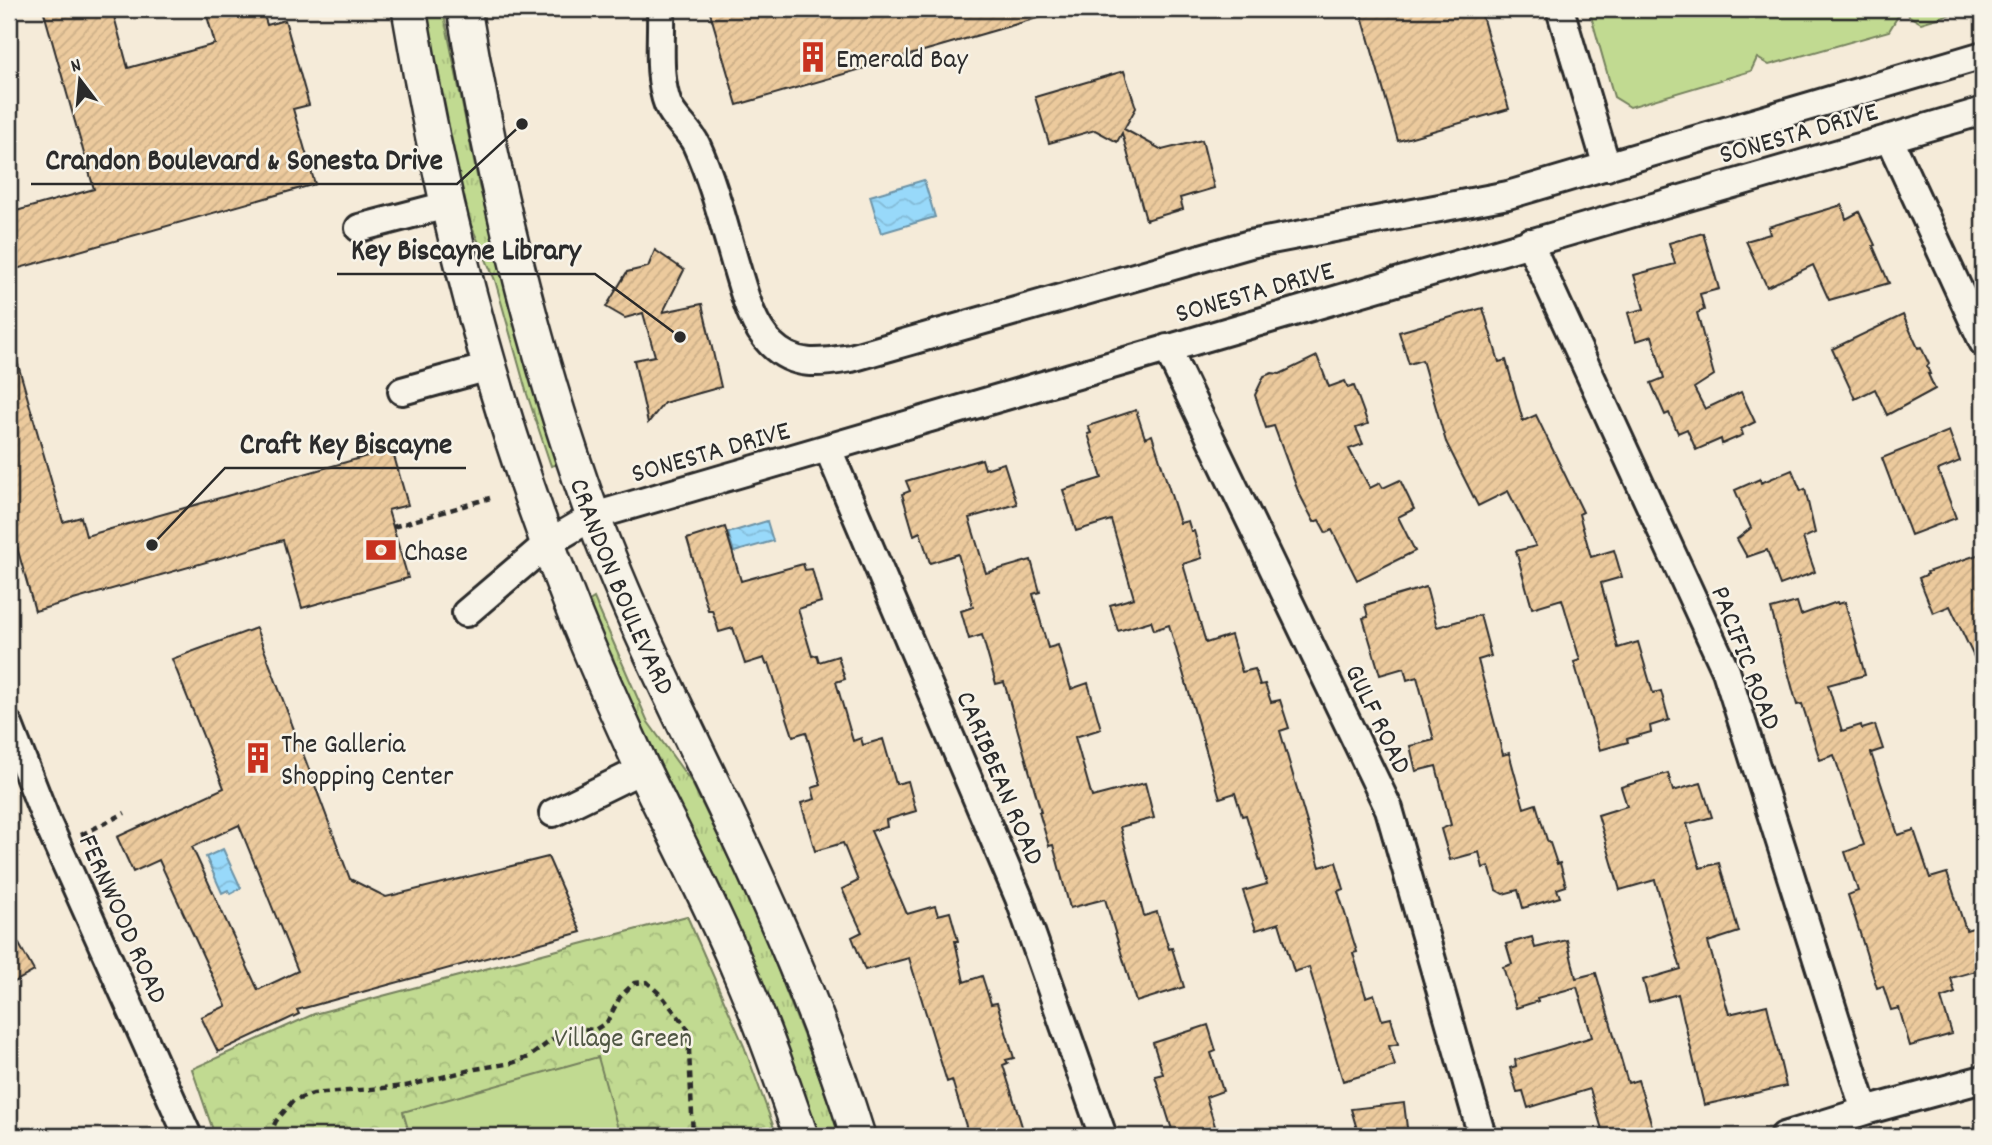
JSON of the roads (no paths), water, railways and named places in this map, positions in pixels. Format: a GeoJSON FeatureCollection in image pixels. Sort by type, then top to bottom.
{"type":"FeatureCollection","features":[{"type":"Feature","properties":{"kind":"main road","name":"CRANDON BOULEVARD"},"geometry":{"type":"LineString","coordinates":[[409,9],[421,85],[447,205],[489,366],[548,543],[575,614],[643,769],[740,972],[801,1136]]}},
{"type":"Feature","properties":{"kind":"main road","name":"CRANDON BOULEVARD"},"geometry":{"type":"LineString","coordinates":[[464,9],[499,195],[554,398],[593,516],[646,643],[791,952],[825,1039],[858,1136]]}},
{"type":"Feature","properties":{"kind":"street"},"geometry":{"type":"LineString","coordinates":[[661,9],[662,80],[669,106],[695,142],[713,188],[748,306],[757,325],[771,344],[793,359],[818,364],[851,358],[1250,244],[1508,195],[1983,54]]}},
{"type":"Feature","properties":{"kind":"street"},"geometry":{"type":"LineString","coordinates":[[1560,9],[1607,167]]}},
{"type":"Feature","properties":{"kind":"street","name":"SONESTA DRIVE"},"geometry":{"type":"LineString","coordinates":[[466,613],[548,543],[593,516],[1983,111]]}},
{"type":"Feature","properties":{"kind":"street"},"geometry":{"type":"LineString","coordinates":[[1889,138],[1983,342]]}},
{"type":"Feature","properties":{"kind":"street"},"geometry":{"type":"LineString","coordinates":[[359,228],[447,205]]}},
{"type":"Feature","properties":{"kind":"street","name":"PACIFIC ROAD"},"geometry":{"type":"LineString","coordinates":[[1529,242],[1726,671],[1865,1111]]}},
{"type":"Feature","properties":{"kind":"street","name":"GULF ROAD"},"geometry":{"type":"LineString","coordinates":[[1167,348],[1389,809],[1482,1136]]}},
{"type":"Feature","properties":{"kind":"street"},"geometry":{"type":"LineString","coordinates":[[402,391],[489,366]]}},
{"type":"Feature","properties":{"kind":"street","name":"CARIBBEAN ROAD"},"geometry":{"type":"LineString","coordinates":[[828,449],[1019,898],[1103,1136]]}},
{"type":"Feature","properties":{"kind":"street","name":"FERNWOOD ROAD"},"geometry":{"type":"LineString","coordinates":[[9,725],[58,846],[188,1136]]}},
{"type":"Feature","properties":{"kind":"street"},"geometry":{"type":"LineString","coordinates":[[553,813],[643,769]]}},
{"type":"Feature","properties":{"kind":"street"},"geometry":{"type":"LineString","coordinates":[[1784,1136],[1983,1079]]}},
{"type":"Feature","properties":{"kind":"water"},"geometry":{"type":"Polygon","coordinates":[[[924,180],[935,217],[881,233],[870,196],[924,180]]]}},
{"type":"Feature","properties":{"kind":"water"},"geometry":{"type":"Polygon","coordinates":[[[767,521],[773,541],[734,552],[728,533],[767,521]]]}},
{"type":"Feature","properties":{"kind":"water"},"geometry":{"type":"Polygon","coordinates":[[[223,849],[241,888],[230,894],[228,890],[222,893],[206,857],[223,849]]]}},
{"type":"Feature","properties":{"kind":"place","name":"Emerald Bay"},"geometry":{"type":"Point","coordinates":[813,57]}},
{"type":"Feature","properties":{"kind":"place","name":"Crandon Boulevard & Sonesta Drive"},"geometry":{"type":"Point","coordinates":[522,124]}},
{"type":"Feature","properties":{"kind":"place","name":"Key Biscayne Library"},"geometry":{"type":"Point","coordinates":[680,337]}},
{"type":"Feature","properties":{"kind":"place","name":"Craft Key Biscayne"},"geometry":{"type":"Point","coordinates":[152,545]}},
{"type":"Feature","properties":{"kind":"place","name":"Chase"},"geometry":{"type":"Point","coordinates":[381,550]}},
{"type":"Feature","properties":{"kind":"place","name":"The Galleria Shopping Center"},"geometry":{"type":"Point","coordinates":[258,758]}},
{"type":"Feature","properties":{"kind":"park label","name":"Village Green"},"geometry":{"type":"Point","coordinates":[623,1036]}}]}
